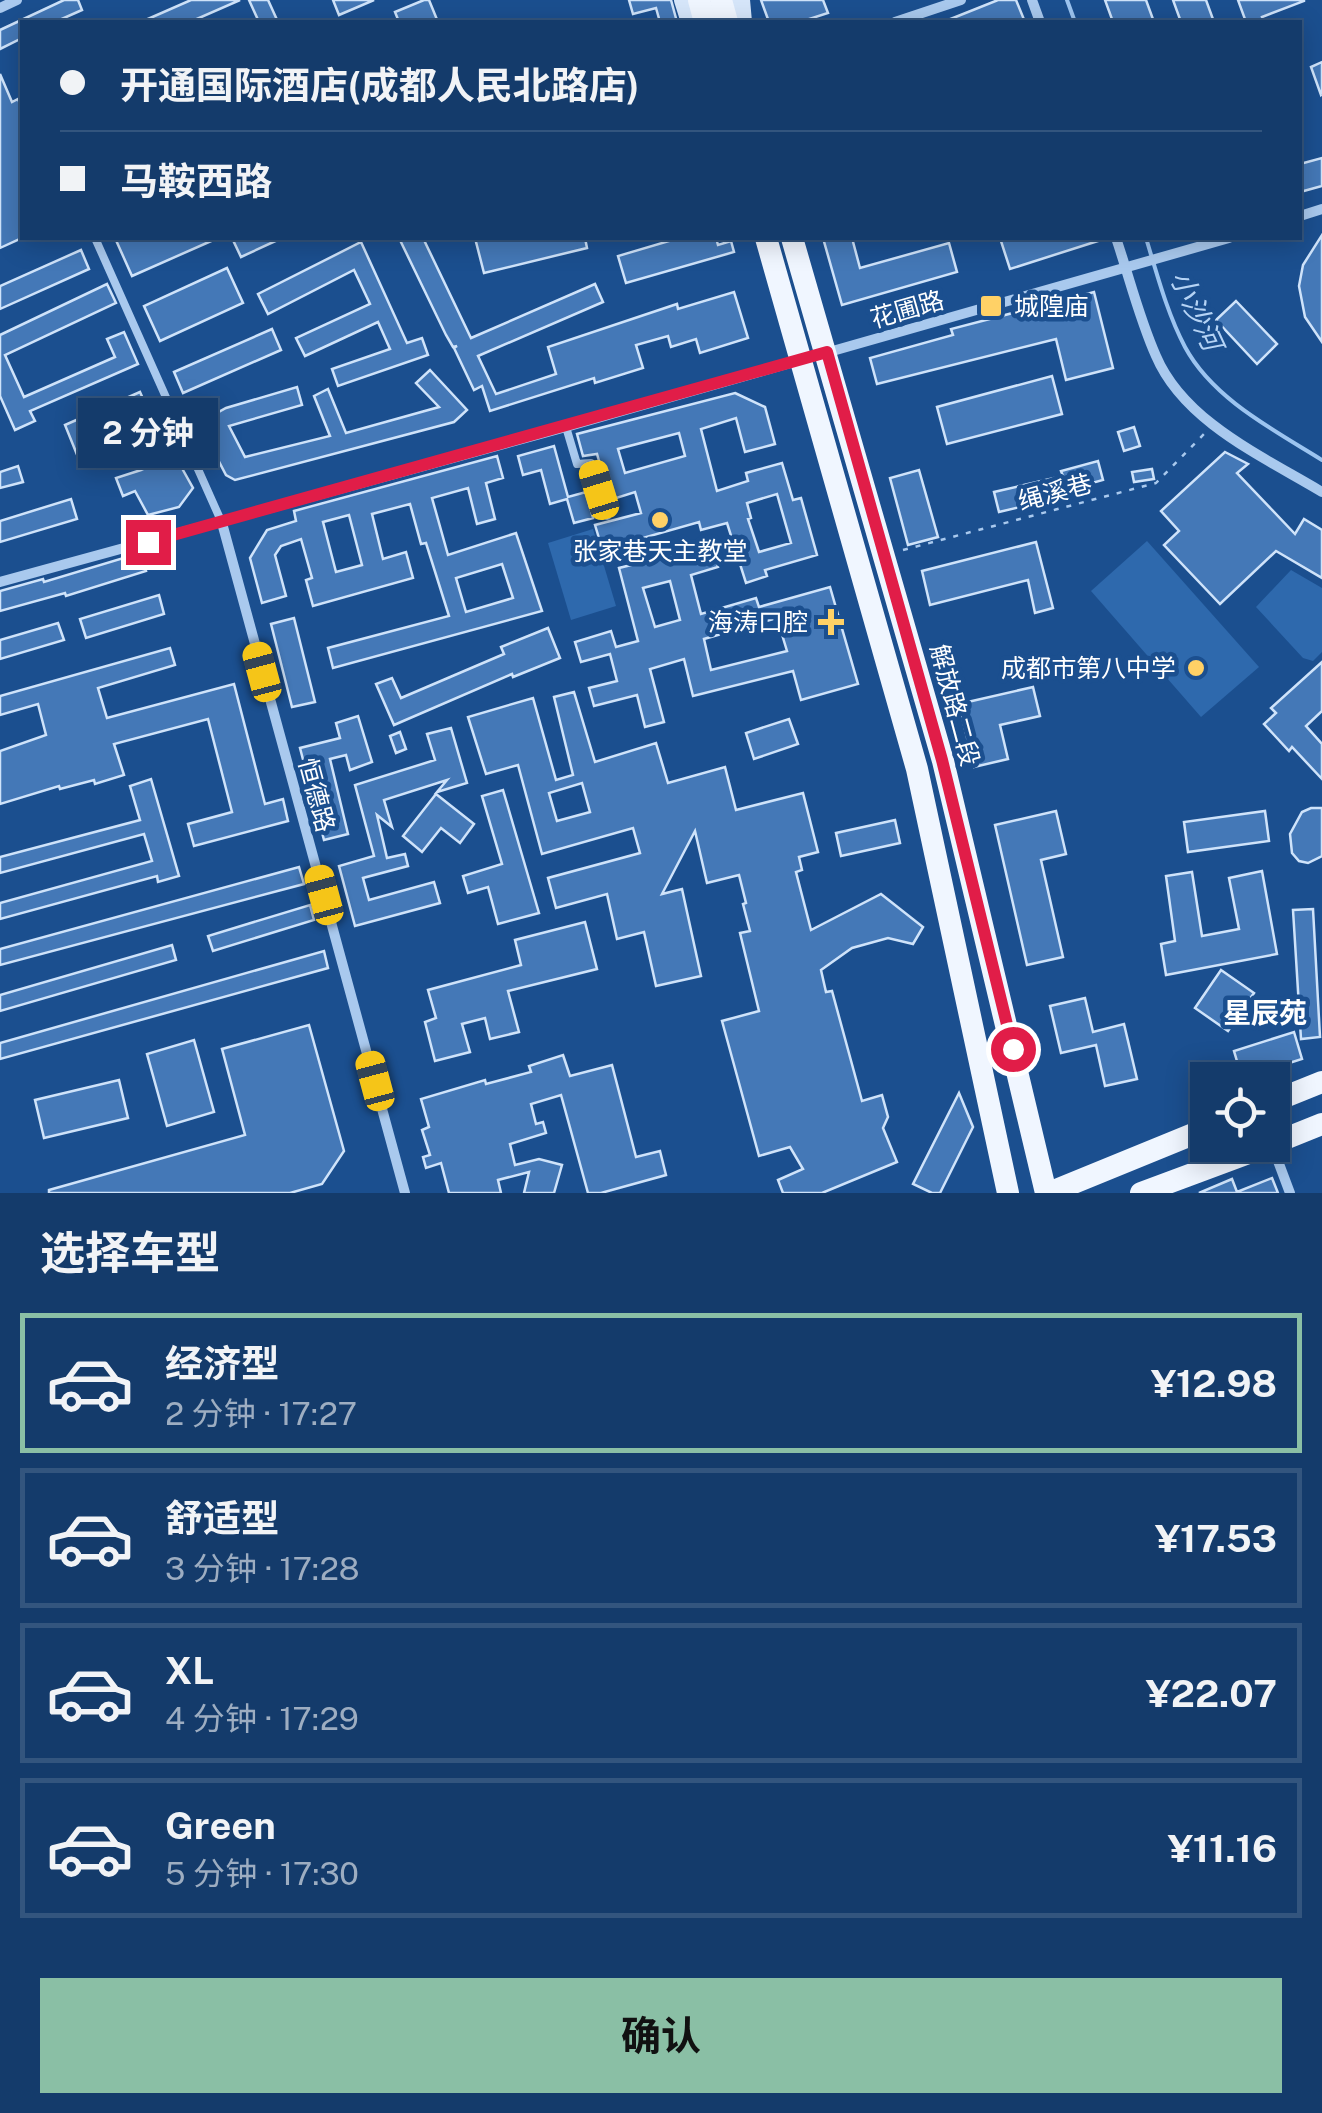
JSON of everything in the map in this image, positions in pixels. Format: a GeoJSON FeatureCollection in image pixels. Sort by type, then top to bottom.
{"type":"FeatureCollection","features":[{"type":"Feature","properties":{"kind":"main road"},"geometry":{"type":"LineString","coordinates":[[767,240],[918,768],[1008,1193]]}},
{"type":"Feature","properties":{"kind":"main road","name":"解放路二段"},"geometry":{"type":"LineString","coordinates":[[793,240],[961,832],[1048,1193]]}},
{"type":"Feature","properties":{"kind":"main road"},"geometry":{"type":"LineString","coordinates":[[1290,1095],[1322,1082]]}},
{"type":"Feature","properties":{"kind":"main road"},"geometry":{"type":"LineString","coordinates":[[1290,1137],[1322,1124]]}},
{"type":"Feature","properties":{"kind":"main road"},"geometry":{"type":"LineString","coordinates":[[1048,1193],[1190,1135]]}},
{"type":"Feature","properties":{"kind":"main road"},"geometry":{"type":"LineString","coordinates":[[1141,1193],[1226,1162]]}},
{"type":"Feature","properties":{"kind":"street"},"geometry":{"type":"LineString","coordinates":[[0,8],[17,0]]}},
{"type":"Feature","properties":{"kind":"street"},"geometry":{"type":"LineString","coordinates":[[901,20],[961,0]]}},
{"type":"Feature","properties":{"kind":"street"},"geometry":{"type":"LineString","coordinates":[[1117,240],[1131,266],[1157,359],[1184,396],[1213,425],[1322,492]]}},
{"type":"Feature","properties":{"kind":"street","name":"花圃路"},"geometry":{"type":"LineString","coordinates":[[0,582],[802,361],[1222,240]]}},
{"type":"Feature","properties":{"kind":"street","name":"恒德路"},"geometry":{"type":"LineString","coordinates":[[222,523],[405,1193]]}},
{"type":"Feature","properties":{"kind":"street"},"geometry":{"type":"LineString","coordinates":[[1278,1162],[1290,1193]]}},
{"type":"Feature","properties":{"kind":"lane"},"geometry":{"type":"LineString","coordinates":[[96,240],[222,523]]}},
{"type":"Feature","properties":{"kind":"lane"},"geometry":{"type":"LineString","coordinates":[[566,427],[577,464],[591,463],[607,516]]}},
{"type":"Feature","properties":{"kind":"path","name":"绳溪巷"},"geometry":{"type":"LineString","coordinates":[[884,555],[1156,483],[1213,425]]}},
{"type":"Feature","properties":{"kind":"shaded area"},"geometry":{"type":"Polygon","coordinates":[[[593,529],[616,606],[571,620],[548,543],[593,529]]]}},
{"type":"Feature","properties":{"kind":"shaded area"},"geometry":{"type":"Polygon","coordinates":[[[1147,541],[1259,667],[1201,717],[1091,591],[1147,541]]]}},
{"type":"Feature","properties":{"kind":"shaded area"},"geometry":{"type":"Polygon","coordinates":[[[1291,570],[1322,588],[1322,652],[1313,661],[1303,658],[1256,607],[1291,570]]]}},
{"type":"Feature","properties":{"kind":"building"},"geometry":{"type":"Polygon","coordinates":[[[64,0],[78,0],[82,10],[60,20],[21,20],[64,0]]]}},
{"type":"Feature","properties":{"kind":"building"},"geometry":{"type":"Polygon","coordinates":[[[191,0],[240,0],[195,20],[146,20],[191,0]]]}},
{"type":"Feature","properties":{"kind":"building"},"geometry":{"type":"Polygon","coordinates":[[[249,0],[268,0],[277,20],[258,20],[249,0]]]}},
{"type":"Feature","properties":{"kind":"building"},"geometry":{"type":"Polygon","coordinates":[[[333,0],[374,0],[339,15],[333,0]]]}},
{"type":"Feature","properties":{"kind":"building"},"geometry":{"type":"Polygon","coordinates":[[[429,0],[437,20],[398,20],[395,12],[429,0]]]}},
{"type":"Feature","properties":{"kind":"building"},"geometry":{"type":"Polygon","coordinates":[[[629,0],[671,0],[676,20],[659,20],[656,8],[633,14],[629,0]]]}},
{"type":"Feature","properties":{"kind":"building"},"geometry":{"type":"Polygon","coordinates":[[[761,0],[823,0],[828,13],[806,20],[768,20],[761,0]]]}},
{"type":"Feature","properties":{"kind":"building"},"geometry":{"type":"Polygon","coordinates":[[[998,0],[1016,0],[1024,20],[948,20],[998,0]]]}},
{"type":"Feature","properties":{"kind":"building"},"geometry":{"type":"Polygon","coordinates":[[[1105,0],[1146,0],[1153,20],[1112,20],[1105,0]]]}},
{"type":"Feature","properties":{"kind":"building"},"geometry":{"type":"Polygon","coordinates":[[[1173,0],[1206,0],[1213,20],[1180,20],[1173,0]]]}},
{"type":"Feature","properties":{"kind":"building"},"geometry":{"type":"Polygon","coordinates":[[[1238,0],[1304,0],[1262,17],[1263,20],[1245,20],[1238,0]]]}},
{"type":"Feature","properties":{"kind":"building"},"geometry":{"type":"Polygon","coordinates":[[[20,21],[20,39],[0,49],[0,30],[20,21]]]}},
{"type":"Feature","properties":{"kind":"building"},"geometry":{"type":"Polygon","coordinates":[[[1322,62],[1322,94],[1321,95],[1311,67],[1322,62]]]}},
{"type":"Feature","properties":{"kind":"building"},"geometry":{"type":"Polygon","coordinates":[[[0,74],[12,102],[18,99],[20,104],[20,239],[0,248],[0,74]]]}},
{"type":"Feature","properties":{"kind":"building"},"geometry":{"type":"Polygon","coordinates":[[[1322,158],[1322,186],[1302,191],[1302,163],[1322,158]]]}},
{"type":"Feature","properties":{"kind":"building"},"geometry":{"type":"Polygon","coordinates":[[[1322,235],[1322,342],[1305,317],[1299,286],[1303,265],[1322,235]]]}},
{"type":"Feature","properties":{"kind":"building"},"geometry":{"type":"Polygon","coordinates":[[[116,240],[213,240],[132,276],[116,240]]]}},
{"type":"Feature","properties":{"kind":"building"},"geometry":{"type":"Polygon","coordinates":[[[233,240],[278,240],[241,257],[233,240]]]}},
{"type":"Feature","properties":{"kind":"building"},"geometry":{"type":"Polygon","coordinates":[[[400,240],[424,240],[471,338],[595,284],[603,302],[478,356],[496,394],[556,374],[548,347],[677,304],[678,309],[734,292],[748,338],[700,353],[696,339],[671,347],[668,336],[636,345],[643,368],[595,383],[594,378],[490,411],[482,386],[474,390],[454,348],[457,346],[453,347],[400,240]]]}},
{"type":"Feature","properties":{"kind":"building"},"geometry":{"type":"Polygon","coordinates":[[[476,240],[585,240],[587,248],[484,273],[476,240]]]}},
{"type":"Feature","properties":{"kind":"building"},"geometry":{"type":"Polygon","coordinates":[[[672,240],[717,240],[718,245],[731,241],[734,252],[626,283],[618,256],[672,240]]]}},
{"type":"Feature","properties":{"kind":"building"},"geometry":{"type":"Polygon","coordinates":[[[824,240],[853,240],[860,268],[949,243],[957,272],[842,305],[824,240]]]}},
{"type":"Feature","properties":{"kind":"building"},"geometry":{"type":"Polygon","coordinates":[[[1001,240],[1101,240],[1010,269],[1001,240]]]}},
{"type":"Feature","properties":{"kind":"building"},"geometry":{"type":"Polygon","coordinates":[[[361,242],[407,343],[422,338],[428,355],[338,386],[332,369],[390,349],[378,322],[305,356],[296,338],[370,304],[354,270],[268,314],[258,294],[361,242]]]}},
{"type":"Feature","properties":{"kind":"building"},"geometry":{"type":"Polygon","coordinates":[[[81,250],[89,269],[0,309],[0,286],[81,250]]]}},
{"type":"Feature","properties":{"kind":"building"},"geometry":{"type":"Polygon","coordinates":[[[227,268],[243,303],[160,341],[144,306],[227,268]]]}},
{"type":"Feature","properties":{"kind":"building"},"geometry":{"type":"Polygon","coordinates":[[[107,284],[116,303],[5,355],[24,397],[115,357],[107,339],[124,332],[138,364],[30,411],[35,421],[15,430],[0,396],[0,335],[107,284]]]}},
{"type":"Feature","properties":{"kind":"building"},"geometry":{"type":"Polygon","coordinates":[[[1094,292],[1113,368],[1066,380],[1056,339],[877,384],[870,358],[953,335],[951,329],[1094,292]]]}},
{"type":"Feature","properties":{"kind":"building"},"geometry":{"type":"Polygon","coordinates":[[[1236,301],[1277,344],[1257,364],[1216,320],[1236,301]]]}},
{"type":"Feature","properties":{"kind":"building"},"geometry":{"type":"Polygon","coordinates":[[[272,329],[281,350],[183,393],[174,372],[272,329]]]}},
{"type":"Feature","properties":{"kind":"building"},"geometry":{"type":"Polygon","coordinates":[[[430,370],[467,410],[454,422],[235,480],[226,475],[199,423],[226,408],[297,387],[302,405],[229,426],[245,457],[330,436],[314,396],[328,389],[346,433],[439,407],[416,383],[430,370]]]}},
{"type":"Feature","properties":{"kind":"building"},"geometry":{"type":"Polygon","coordinates":[[[1052,376],[1062,414],[947,444],[937,407],[1052,376]]]}},
{"type":"Feature","properties":{"kind":"building"},"geometry":{"type":"Polygon","coordinates":[[[140,392],[156,428],[80,462],[65,425],[140,392]]]}},
{"type":"Feature","properties":{"kind":"building"},"geometry":{"type":"Polygon","coordinates":[[[735,393],[765,407],[775,444],[745,452],[736,418],[701,429],[717,491],[748,481],[746,473],[782,463],[793,500],[801,498],[817,555],[765,570],[767,576],[746,583],[727,523],[701,530],[699,522],[618,545],[621,554],[605,558],[595,525],[641,513],[635,492],[610,500],[597,454],[583,456],[577,434],[735,393]],[[679,433],[618,449],[625,473],[685,456],[679,433]],[[777,494],[747,503],[759,552],[791,543],[777,494]]]}},
{"type":"Feature","properties":{"kind":"building"},"geometry":{"type":"Polygon","coordinates":[[[1134,427],[1140,446],[1124,451],[1118,432],[1134,427]]]}},
{"type":"Feature","properties":{"kind":"building"},"geometry":{"type":"Polygon","coordinates":[[[554,446],[568,497],[586,492],[593,518],[574,523],[567,499],[550,504],[541,470],[523,475],[518,456],[554,446]]]}},
{"type":"Feature","properties":{"kind":"building"},"geometry":{"type":"Polygon","coordinates":[[[1225,452],[1248,464],[1237,473],[1295,534],[1304,519],[1322,530],[1322,578],[1276,551],[1220,604],[1164,545],[1179,531],[1161,511],[1225,452]]]}},
{"type":"Feature","properties":{"kind":"building"},"geometry":{"type":"Polygon","coordinates":[[[174,454],[193,488],[179,507],[148,515],[135,491],[123,496],[116,478],[174,454]]]}},
{"type":"Feature","properties":{"kind":"building"},"geometry":{"type":"Polygon","coordinates":[[[497,456],[503,478],[486,483],[495,519],[477,524],[468,488],[432,498],[448,555],[516,533],[542,611],[333,668],[328,648],[449,616],[410,504],[372,514],[383,559],[406,552],[413,578],[313,606],[306,580],[312,578],[301,539],[281,546],[275,555],[286,596],[262,603],[250,558],[267,530],[296,521],[294,511],[497,456]],[[349,515],[323,522],[336,572],[362,565],[349,515]],[[502,564],[456,578],[466,612],[513,598],[502,564]]]}},
{"type":"Feature","properties":{"kind":"building"},"geometry":{"type":"Polygon","coordinates":[[[1098,461],[1103,480],[1053,494],[1054,499],[999,512],[994,492],[1063,476],[1061,471],[1098,461]]]}},
{"type":"Feature","properties":{"kind":"building"},"geometry":{"type":"Polygon","coordinates":[[[18,466],[23,482],[0,488],[0,472],[18,466]]]}},
{"type":"Feature","properties":{"kind":"building"},"geometry":{"type":"Polygon","coordinates":[[[1152,469],[1154,479],[1134,482],[1132,472],[1152,469]]]}},
{"type":"Feature","properties":{"kind":"building"},"geometry":{"type":"Polygon","coordinates":[[[919,470],[938,537],[908,545],[890,478],[919,470]]]}},
{"type":"Feature","properties":{"kind":"building"},"geometry":{"type":"Polygon","coordinates":[[[71,499],[77,519],[0,542],[0,521],[71,499]]]}},
{"type":"Feature","properties":{"kind":"building"},"geometry":{"type":"Polygon","coordinates":[[[1036,542],[1053,608],[1035,613],[1028,580],[930,605],[922,571],[1036,542]]]}},
{"type":"Feature","properties":{"kind":"building"},"geometry":{"type":"Polygon","coordinates":[[[712,545],[718,567],[691,575],[701,614],[756,598],[759,607],[830,587],[858,684],[801,700],[793,671],[693,696],[684,659],[650,669],[664,722],[645,727],[637,695],[594,706],[589,688],[617,681],[610,654],[581,662],[575,642],[611,631],[616,647],[638,641],[619,568],[712,545]],[[670,581],[643,588],[655,627],[680,620],[670,581]],[[777,618],[704,639],[711,670],[787,651],[777,618]]]}},
{"type":"Feature","properties":{"kind":"building"},"geometry":{"type":"Polygon","coordinates":[[[140,553],[146,571],[0,611],[0,591],[140,553]]]}},
{"type":"Feature","properties":{"kind":"building"},"geometry":{"type":"Polygon","coordinates":[[[159,595],[164,614],[86,638],[80,619],[159,595]]]}},
{"type":"Feature","properties":{"kind":"building"},"geometry":{"type":"Polygon","coordinates":[[[294,618],[315,702],[292,707],[271,624],[294,618]]]}},
{"type":"Feature","properties":{"kind":"building"},"geometry":{"type":"Polygon","coordinates":[[[58,623],[64,640],[0,659],[0,640],[58,623]]]}},
{"type":"Feature","properties":{"kind":"building"},"geometry":{"type":"Polygon","coordinates":[[[548,628],[560,658],[513,677],[512,674],[394,725],[376,684],[392,678],[401,698],[504,654],[501,647],[548,628]]]}},
{"type":"Feature","properties":{"kind":"building"},"geometry":{"type":"Polygon","coordinates":[[[170,648],[175,665],[98,688],[107,718],[234,684],[265,804],[283,799],[288,821],[194,846],[188,824],[232,812],[208,719],[114,744],[124,775],[95,784],[94,780],[60,789],[59,786],[0,804],[0,751],[46,735],[38,704],[0,715],[0,696],[170,648]]]}},
{"type":"Feature","properties":{"kind":"building"},"geometry":{"type":"Polygon","coordinates":[[[1322,662],[1322,711],[1306,726],[1322,744],[1322,779],[1264,724],[1276,713],[1271,708],[1322,662]]]}},
{"type":"Feature","properties":{"kind":"building"},"geometry":{"type":"Polygon","coordinates":[[[1033,687],[1040,716],[1000,725],[1008,759],[974,767],[959,704],[1033,687]]]}},
{"type":"Feature","properties":{"kind":"building"},"geometry":{"type":"Polygon","coordinates":[[[574,692],[595,762],[656,743],[668,783],[725,767],[736,810],[803,793],[818,852],[799,857],[802,870],[796,872],[811,930],[881,894],[923,927],[913,944],[888,938],[852,948],[821,970],[826,992],[832,991],[862,1101],[882,1095],[888,1117],[883,1128],[897,1162],[822,1193],[783,1193],[778,1180],[803,1169],[790,1147],[759,1156],[722,1021],[759,1011],[740,933],[750,931],[743,904],[746,903],[739,875],[707,883],[695,831],[662,894],[682,889],[701,976],[656,986],[644,932],[617,939],[607,894],[556,908],[548,878],[640,853],[633,828],[542,854],[518,765],[486,774],[468,717],[533,698],[556,780],[573,775],[554,697],[574,692]],[[582,783],[549,793],[557,821],[590,812],[582,783]]]}},
{"type":"Feature","properties":{"kind":"building"},"geometry":{"type":"Polygon","coordinates":[[[358,716],[372,762],[350,770],[346,755],[330,759],[348,834],[324,840],[300,748],[340,738],[336,723],[358,716]]]}},
{"type":"Feature","properties":{"kind":"building"},"geometry":{"type":"Polygon","coordinates":[[[789,719],[798,744],[754,759],[746,733],[789,719]]]}},
{"type":"Feature","properties":{"kind":"building"},"geometry":{"type":"Polygon","coordinates":[[[451,728],[467,783],[437,792],[447,780],[384,800],[392,827],[377,815],[387,858],[405,854],[408,866],[363,878],[369,900],[434,882],[440,903],[355,926],[339,866],[374,856],[355,785],[435,760],[427,734],[451,728]]]}},
{"type":"Feature","properties":{"kind":"building"},"geometry":{"type":"Polygon","coordinates":[[[400,732],[406,749],[396,753],[390,736],[400,732]]]}},
{"type":"Feature","properties":{"kind":"building"},"geometry":{"type":"Polygon","coordinates":[[[151,779],[179,876],[158,882],[157,876],[0,919],[0,903],[152,861],[144,834],[0,873],[0,857],[140,820],[130,786],[151,779]]]}},
{"type":"Feature","properties":{"kind":"building"},"geometry":{"type":"Polygon","coordinates":[[[503,790],[539,913],[498,924],[488,887],[468,893],[463,876],[502,864],[482,796],[503,790]]]}},
{"type":"Feature","properties":{"kind":"building"},"geometry":{"type":"Polygon","coordinates":[[[436,794],[474,824],[460,843],[441,828],[422,852],[403,836],[436,794]]]}},
{"type":"Feature","properties":{"kind":"building"},"geometry":{"type":"Polygon","coordinates":[[[1322,808],[1322,856],[1308,863],[1299,861],[1292,853],[1290,834],[1302,812],[1322,808]]]}},
{"type":"Feature","properties":{"kind":"building"},"geometry":{"type":"Polygon","coordinates":[[[1056,811],[1066,854],[1041,860],[1063,957],[1027,965],[995,825],[1056,811]]]}},
{"type":"Feature","properties":{"kind":"building"},"geometry":{"type":"Polygon","coordinates":[[[1265,811],[1269,841],[1188,852],[1184,822],[1265,811]]]}},
{"type":"Feature","properties":{"kind":"building"},"geometry":{"type":"Polygon","coordinates":[[[895,820],[900,843],[841,856],[836,833],[895,820]]]}},
{"type":"Feature","properties":{"kind":"building"},"geometry":{"type":"Polygon","coordinates":[[[299,867],[304,884],[0,965],[0,949],[299,867]]]}},
{"type":"Feature","properties":{"kind":"building"},"geometry":{"type":"Polygon","coordinates":[[[1262,871],[1277,954],[1166,975],[1161,944],[1175,941],[1166,876],[1192,872],[1202,936],[1239,929],[1229,878],[1262,871]]]}},
{"type":"Feature","properties":{"kind":"building"},"geometry":{"type":"Polygon","coordinates":[[[310,905],[314,920],[213,951],[208,936],[310,905]]]}},
{"type":"Feature","properties":{"kind":"building"},"geometry":{"type":"Polygon","coordinates":[[[1313,909],[1320,1037],[1301,1039],[1293,910],[1313,909]]]}},
{"type":"Feature","properties":{"kind":"building"},"geometry":{"type":"Polygon","coordinates":[[[585,922],[597,969],[508,991],[519,1032],[490,1039],[485,1018],[462,1024],[470,1052],[435,1061],[425,1022],[436,1018],[428,990],[521,965],[515,940],[585,922]]]}},
{"type":"Feature","properties":{"kind":"building"},"geometry":{"type":"Polygon","coordinates":[[[172,945],[176,960],[0,1011],[0,995],[172,945]]]}},
{"type":"Feature","properties":{"kind":"building"},"geometry":{"type":"Polygon","coordinates":[[[324,951],[328,968],[0,1059],[0,1043],[324,951]]]}},
{"type":"Feature","properties":{"kind":"building"},"geometry":{"type":"Polygon","coordinates":[[[1221,970],[1254,993],[1228,1031],[1195,1008],[1221,970]]]}},
{"type":"Feature","properties":{"kind":"building"},"geometry":{"type":"Polygon","coordinates":[[[1085,998],[1093,1032],[1124,1024],[1137,1079],[1105,1086],[1096,1045],[1061,1053],[1050,1006],[1085,998]]]}},
{"type":"Feature","properties":{"kind":"building"},"geometry":{"type":"Polygon","coordinates":[[[309,1025],[344,1151],[322,1184],[290,1193],[49,1193],[245,1135],[222,1049],[309,1025]]]}},
{"type":"Feature","properties":{"kind":"building"},"geometry":{"type":"Polygon","coordinates":[[[1294,1032],[1302,1059],[1290,1063],[1237,1062],[1234,1051],[1294,1032]]]}},
{"type":"Feature","properties":{"kind":"building"},"geometry":{"type":"Polygon","coordinates":[[[194,1040],[214,1112],[167,1126],[147,1054],[194,1040]]]}},
{"type":"Feature","properties":{"kind":"building"},"geometry":{"type":"Polygon","coordinates":[[[563,1055],[570,1076],[612,1065],[636,1157],[660,1151],[666,1175],[588,1193],[561,1095],[531,1104],[536,1124],[543,1122],[546,1133],[510,1144],[515,1165],[539,1159],[562,1165],[554,1193],[524,1193],[529,1172],[498,1180],[501,1193],[449,1193],[441,1163],[426,1168],[423,1157],[430,1155],[422,1130],[429,1127],[421,1099],[485,1080],[486,1084],[531,1072],[529,1066],[563,1055]]]}},
{"type":"Feature","properties":{"kind":"building"},"geometry":{"type":"Polygon","coordinates":[[[119,1080],[128,1118],[44,1138],[35,1100],[119,1080]]]}},
{"type":"Feature","properties":{"kind":"building"},"geometry":{"type":"Polygon","coordinates":[[[959,1093],[973,1127],[940,1193],[932,1193],[913,1184],[959,1093]]]}},
{"type":"Feature","properties":{"kind":"building"},"geometry":{"type":"Polygon","coordinates":[[[1272,1178],[1278,1193],[1199,1193],[1232,1179],[1237,1192],[1272,1178]]]}},
{"type":"Feature","properties":{"kind":"waterway","name":"小沙河"},"geometry":{"type":"LineString","coordinates":[[1067,0],[1074,20]]}},
{"type":"Feature","properties":{"kind":"waterway","name":"小沙河"},"geometry":{"type":"LineString","coordinates":[[1147,240],[1173,321],[1197,366],[1246,412],[1322,460]]}},
{"type":"Feature","properties":{"kind":"place","name":"城隍庙"},"geometry":{"type":"Point","coordinates":[991,306]}},
{"type":"Feature","properties":{"kind":"place","name":"张家巷天主教堂"},"geometry":{"type":"Point","coordinates":[660,520]}},
{"type":"Feature","properties":{"kind":"place","name":"海涛口腔"},"geometry":{"type":"Point","coordinates":[831,622]}},
{"type":"Feature","properties":{"kind":"place","name":"成都市第八中学"},"geometry":{"type":"Point","coordinates":[1196,668]}},
{"type":"Feature","properties":{"kind":"district","name":"星辰苑"},"geometry":{"type":"Point","coordinates":[1265,1012]}},
{"type":"Feature","properties":{"kind":"route"},"geometry":{"type":"LineString","coordinates":[[148,542],[827,352],[942,760],[1013,1049]]}}]}
